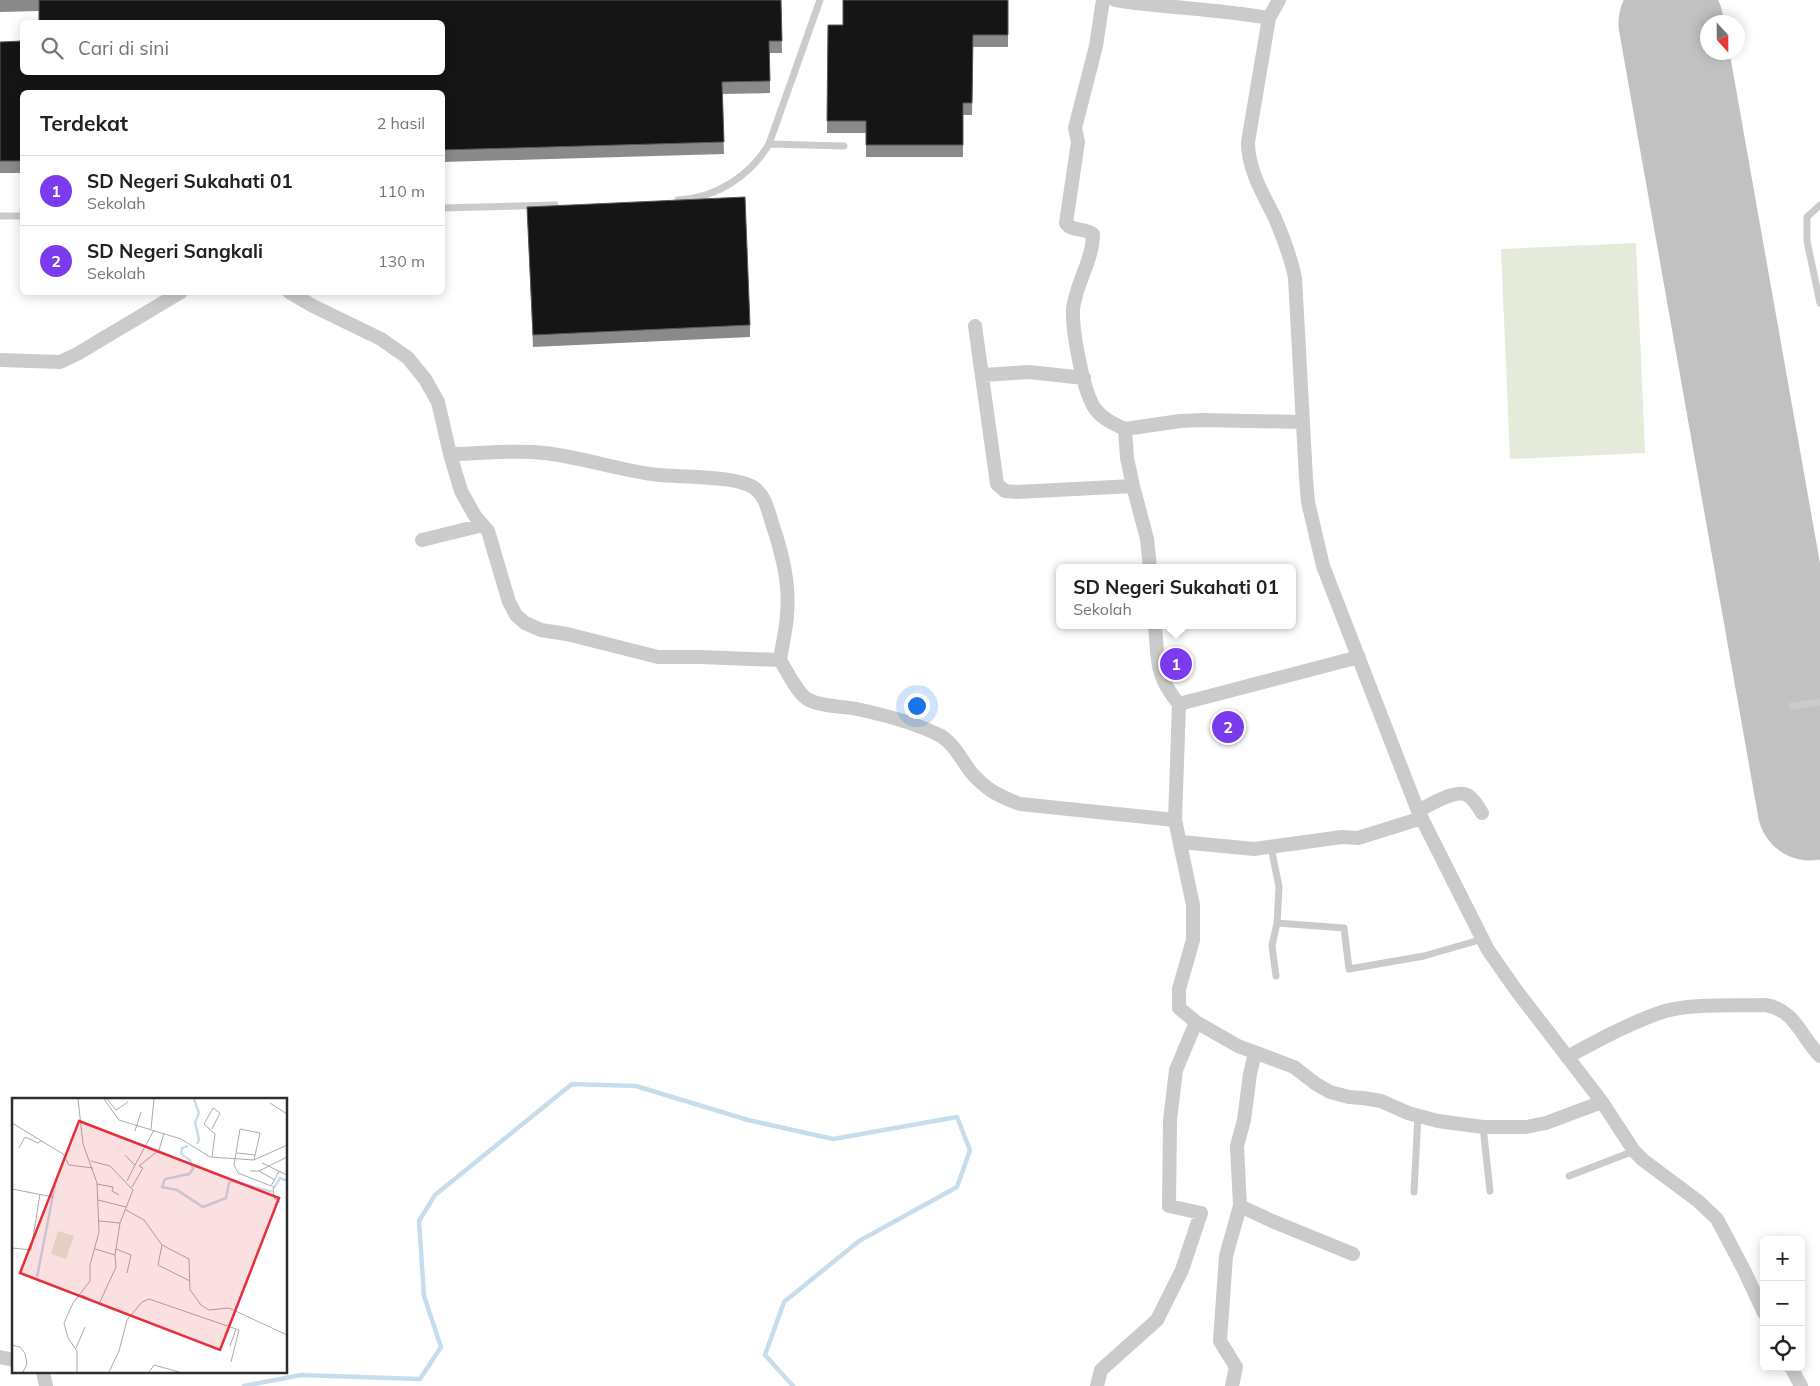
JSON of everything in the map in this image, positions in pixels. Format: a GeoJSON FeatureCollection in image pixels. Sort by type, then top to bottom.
{"type":"FeatureCollection","features":[{"type":"Feature","properties":{"kind":"street"},"geometry":{"type":"LineString","coordinates":[[1103,0],[1096,46],[1075,128],[1078,142],[1066,223],[1070,228],[1094,234],[1073,309],[1076,340],[1088,396],[1096,410],[1108,421],[1125,429],[1180,421],[1203,420],[1303,422]]}},
{"type":"Feature","properties":{"kind":"street"},"geometry":{"type":"LineString","coordinates":[[1115,0],[1156,6],[1232,12],[1269,18]]}},
{"type":"Feature","properties":{"kind":"street"},"geometry":{"type":"LineString","coordinates":[[1279,0],[1269,18],[1254,102],[1248,152],[1249,163],[1282,235],[1292,263],[1296,293],[1308,502],[1323,566],[1420,815],[1488,950],[1516,990],[1602,1102],[1634,1151],[1713,1215],[1731,1246],[1760,1305]]}},
{"type":"Feature","properties":{"kind":"street"},"geometry":{"type":"LineString","coordinates":[[0,360],[60,362],[77,354],[176,295]]}},
{"type":"Feature","properties":{"kind":"street"},"geometry":{"type":"LineString","coordinates":[[295,295],[313,306],[381,339],[408,358],[425,379],[438,402],[450,454],[466,502],[488,531],[509,602],[516,615],[525,623],[541,630],[567,634],[658,657],[780,660]]}},
{"type":"Feature","properties":{"kind":"street"},"geometry":{"type":"LineString","coordinates":[[975,326],[997,484],[1005,491],[1016,492],[1133,486]]}},
{"type":"Feature","properties":{"kind":"street"},"geometry":{"type":"LineString","coordinates":[[983,376],[1029,372],[1084,378]]}},
{"type":"Feature","properties":{"kind":"street"},"geometry":{"type":"LineString","coordinates":[[1125,429],[1127,458],[1148,539],[1150,564]]}},
{"type":"Feature","properties":{"kind":"street"},"geometry":{"type":"LineString","coordinates":[[450,454],[542,452],[579,458],[633,472],[732,480],[752,486],[766,504],[782,554],[788,590],[788,608],[780,660],[801,694],[809,700],[822,704],[881,715],[925,728],[943,737],[953,746],[971,772],[989,791],[1020,804],[1175,820]]}},
{"type":"Feature","properties":{"kind":"street"},"geometry":{"type":"LineString","coordinates":[[422,540],[483,525]]}},
{"type":"Feature","properties":{"kind":"street"},"geometry":{"type":"LineString","coordinates":[[1155,629],[1158,668],[1161,678],[1179,704],[1175,820],[1193,905],[1194,940],[1186,963],[1178,1001],[1179,1008],[1183,1013],[1238,1046],[1294,1066],[1316,1084],[1330,1092],[1341,1096],[1381,1101],[1438,1121],[1483,1127],[1526,1127],[1546,1123],[1602,1102]]}},
{"type":"Feature","properties":{"kind":"street"},"geometry":{"type":"LineString","coordinates":[[1179,704],[1359,657]]}},
{"type":"Feature","properties":{"kind":"street"},"geometry":{"type":"LineString","coordinates":[[1181,842],[1254,849],[1342,837],[1358,838],[1420,815],[1454,793],[1464,792],[1470,796],[1482,813]]}},
{"type":"Feature","properties":{"kind":"street"},"geometry":{"type":"LineString","coordinates":[[1567,1057],[1616,1031],[1666,1011],[1694,1007],[1765,1005],[1783,1010],[1820,1056]]}},
{"type":"Feature","properties":{"kind":"street"},"geometry":{"type":"LineString","coordinates":[[1097,1386],[1101,1370],[1157,1320],[1182,1270],[1201,1213],[1169,1206],[1170,1120],[1176,1070],[1196,1022]]}},
{"type":"Feature","properties":{"kind":"street"},"geometry":{"type":"LineString","coordinates":[[1232,1386],[1236,1367],[1220,1341],[1226,1256],[1240,1206],[1236,1146],[1244,1120],[1250,1074],[1255,1053]]}},
{"type":"Feature","properties":{"kind":"street"},"geometry":{"type":"LineString","coordinates":[[1240,1206],[1353,1254]]}},
{"type":"Feature","properties":{"kind":"street"},"geometry":{"type":"LineString","coordinates":[[1793,1371],[1801,1386]]}},
{"type":"Feature","properties":{"kind":"lane"},"geometry":{"type":"LineString","coordinates":[[665,200],[684,200],[718,190],[744,175],[760,160],[769,144],[820,0]]}},
{"type":"Feature","properties":{"kind":"lane"},"geometry":{"type":"LineString","coordinates":[[769,144],[844,146]]}},
{"type":"Feature","properties":{"kind":"lane"},"geometry":{"type":"LineString","coordinates":[[445,208],[559,205]]}},
{"type":"Feature","properties":{"kind":"lane"},"geometry":{"type":"LineString","coordinates":[[1820,205],[1807,218],[1807,241],[1820,303]]}},
{"type":"Feature","properties":{"kind":"lane"},"geometry":{"type":"LineString","coordinates":[[0,216],[20,216]]}},
{"type":"Feature","properties":{"kind":"lane"},"geometry":{"type":"LineString","coordinates":[[1792,706],[1820,702]]}},
{"type":"Feature","properties":{"kind":"lane"},"geometry":{"type":"LineString","coordinates":[[1271,847],[1279,887],[1277,923],[1272,946],[1276,976]]}},
{"type":"Feature","properties":{"kind":"lane"},"geometry":{"type":"LineString","coordinates":[[1277,923],[1344,928],[1349,969],[1424,956],[1483,939]]}},
{"type":"Feature","properties":{"kind":"lane"},"geometry":{"type":"LineString","coordinates":[[1414,1192],[1418,1115]]}},
{"type":"Feature","properties":{"kind":"lane"},"geometry":{"type":"LineString","coordinates":[[1483,1127],[1490,1191]]}},
{"type":"Feature","properties":{"kind":"lane"},"geometry":{"type":"LineString","coordinates":[[1569,1176],[1634,1151]]}},
{"type":"Feature","properties":{"kind":"green space"},"geometry":{"type":"Polygon","coordinates":[[[1636,243],[1645,453],[1510,459],[1501,249],[1636,243]]]}},
{"type":"Feature","properties":{"kind":"building"},"geometry":{"type":"Polygon","coordinates":[[[39,0],[781,0],[782,41],[769,41],[770,81],[722,82],[724,142],[445,150],[445,90],[20,90],[20,161],[0,161],[0,42],[20,41],[20,75],[445,75],[445,20],[39,20],[39,0]]]}},
{"type":"Feature","properties":{"kind":"building"},"geometry":{"type":"Polygon","coordinates":[[[843,0],[1008,0],[1008,35],[973,35],[972,103],[963,103],[963,145],[866,145],[866,121],[827,121],[828,25],[843,25],[843,0]]]}},
{"type":"Feature","properties":{"kind":"building"},"geometry":{"type":"Polygon","coordinates":[[[745,197],[750,325],[533,335],[527,207],[745,197]]]}},
{"type":"Feature","properties":{"kind":"waterway"},"geometry":{"type":"LineString","coordinates":[[244,1386],[301,1375],[420,1379],[441,1347],[424,1296],[419,1221],[435,1195],[572,1084],[636,1086],[748,1120],[833,1139],[957,1117],[970,1150],[957,1187],[859,1241],[784,1302],[765,1355],[793,1386]]}},
{"type":"Feature","properties":{"kind":"runway"},"geometry":{"type":"LineString","coordinates":[[1671,23],[1810,808]]}},
{"type":"Feature","properties":{"kind":"place","name":"SD Negeri Sukahati 01"},"geometry":{"type":"Point","coordinates":[1176,664]}},
{"type":"Feature","properties":{"kind":"place","name":"SD Negeri Sangkali"},"geometry":{"type":"Point","coordinates":[1228,727]}}]}
